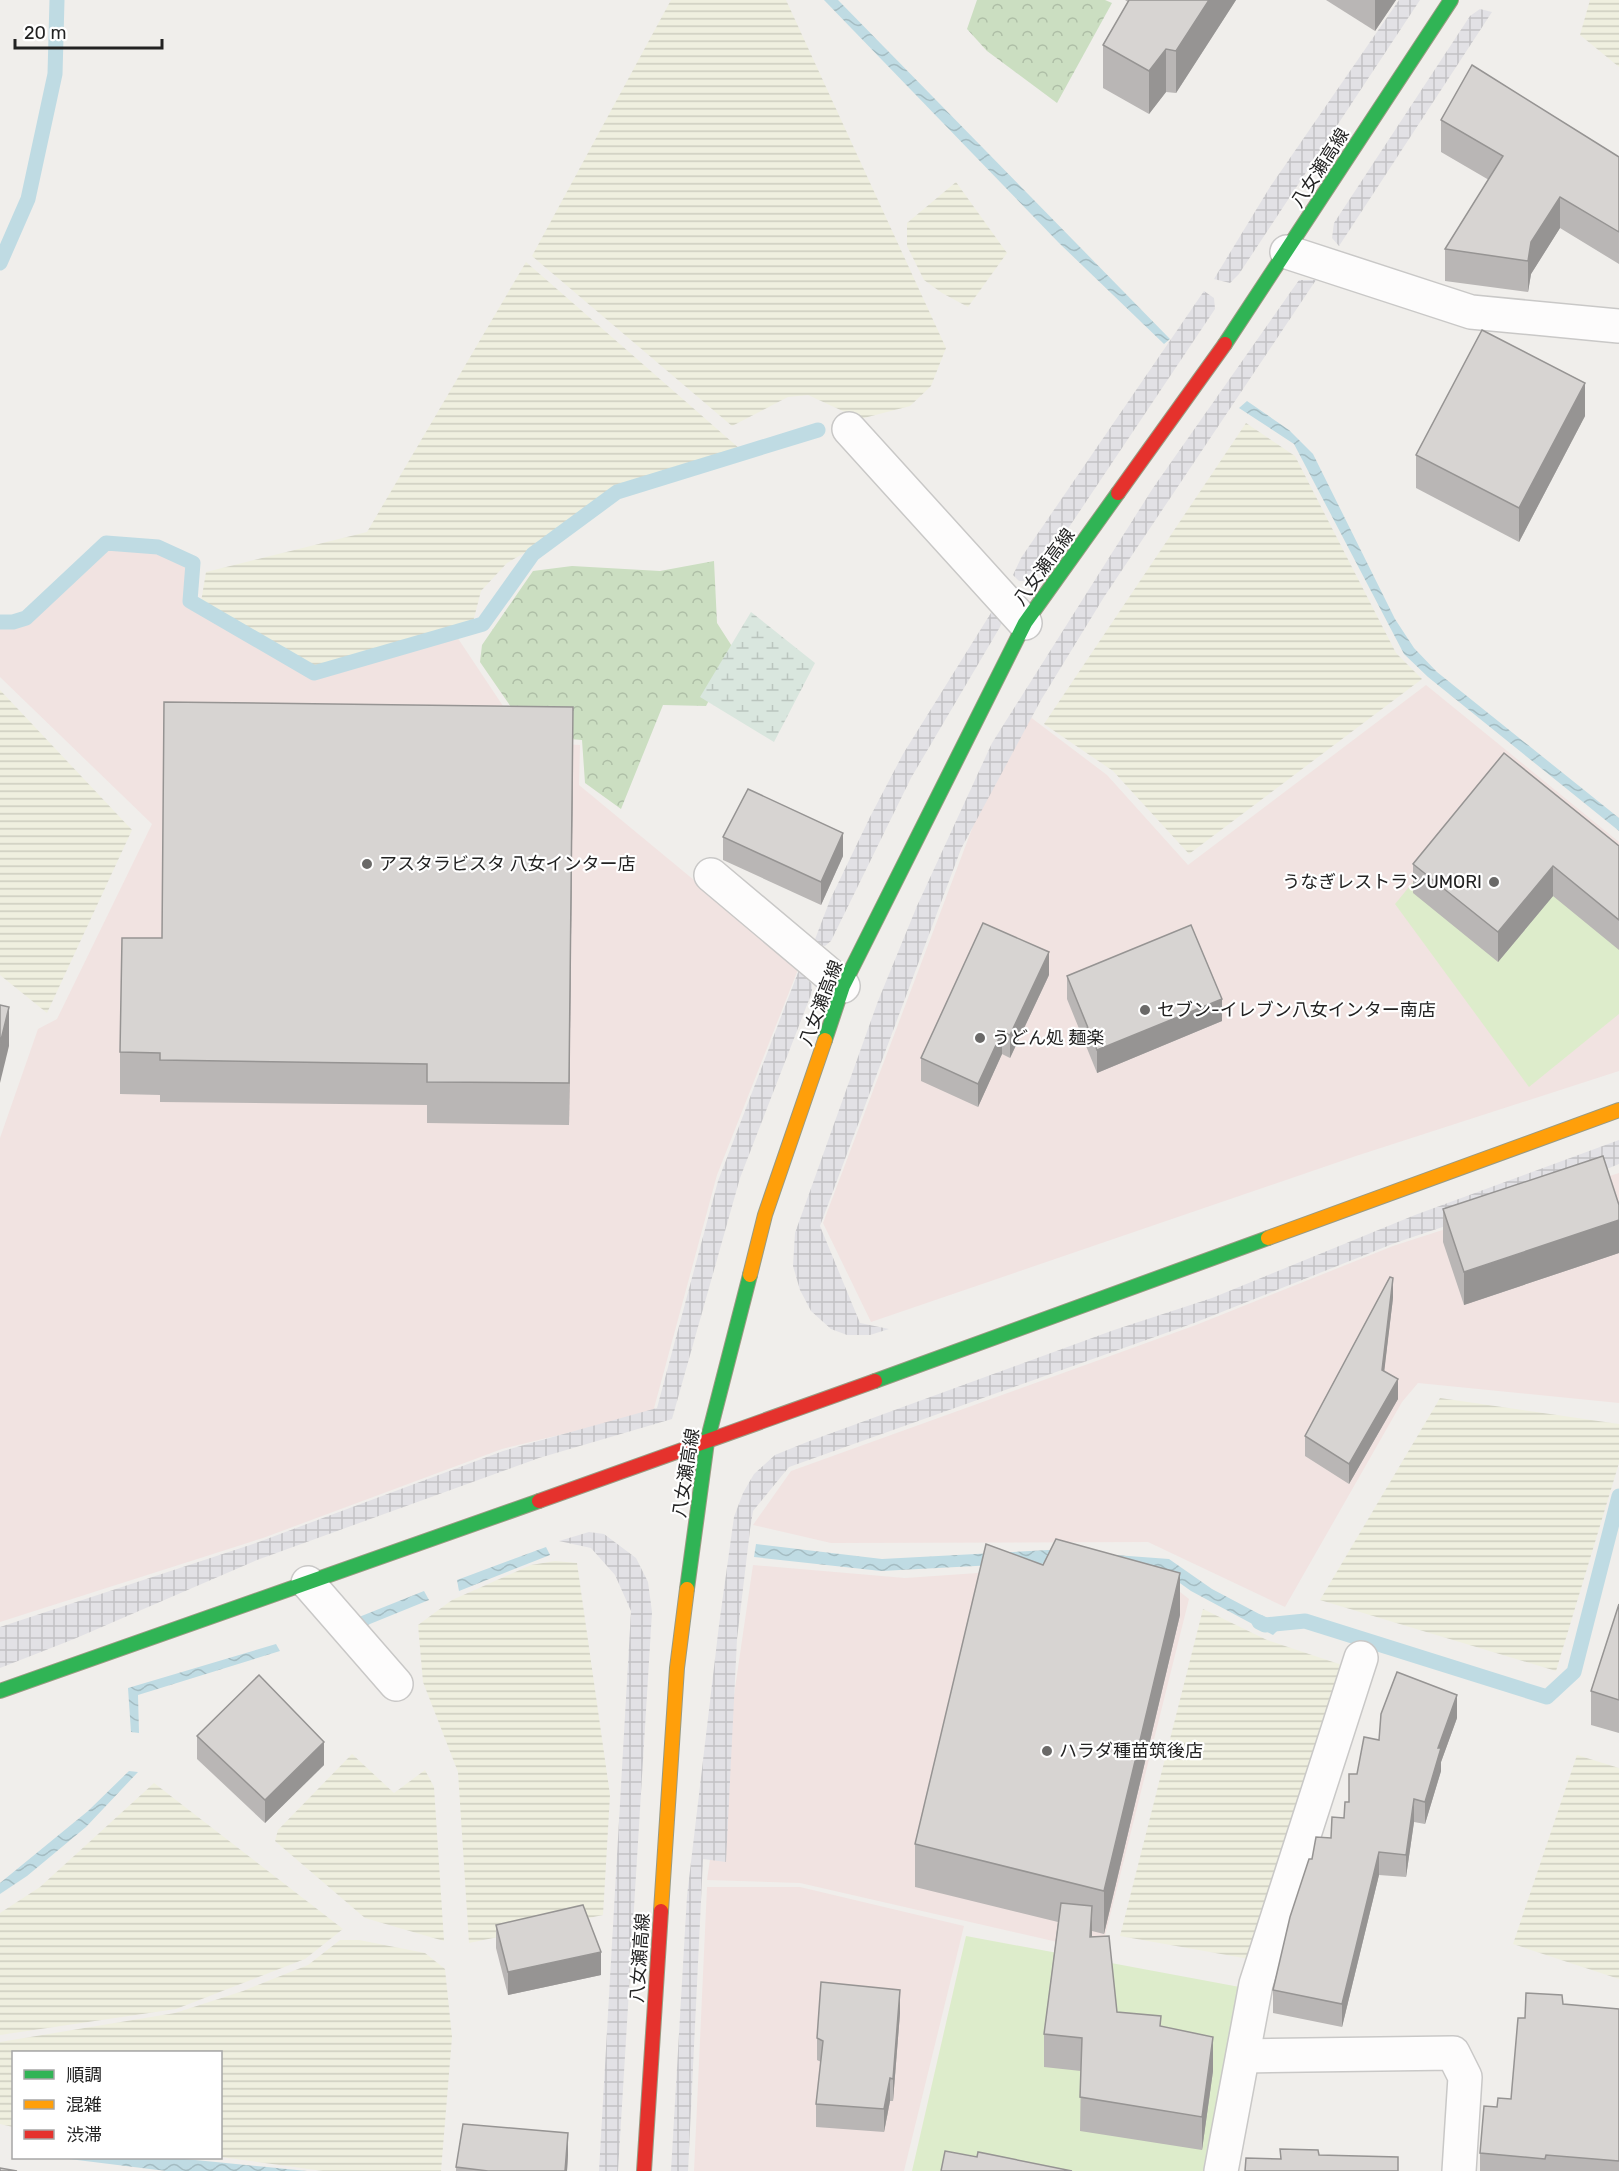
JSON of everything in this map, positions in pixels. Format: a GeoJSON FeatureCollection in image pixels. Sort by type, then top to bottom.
{"type":"FeatureCollection","features":[{"type":"Feature","properties":{"kind":"main road","name":"八女瀬高線"},"geometry":{"type":"LineString","coordinates":[[644,2171],[677,1668],[707,1442],[765,1215],[843,986],[1025,623],[1243,318],[1451,0]]}},
{"type":"Feature","properties":{"kind":"main road"},"geometry":{"type":"LineString","coordinates":[[0,1691],[707,1442],[1619,1110]]}},
{"type":"Feature","properties":{"kind":"street"},"geometry":{"type":"LineString","coordinates":[[1287,252],[1471,312],[1619,326]]}},
{"type":"Feature","properties":{"kind":"street"},"geometry":{"type":"LineString","coordinates":[[849,429],[1025,623]]}},
{"type":"Feature","properties":{"kind":"street"},"geometry":{"type":"LineString","coordinates":[[711,874],[843,986]]}},
{"type":"Feature","properties":{"kind":"street"},"geometry":{"type":"LineString","coordinates":[[308,1583],[396,1684]]}},
{"type":"Feature","properties":{"kind":"street"},"geometry":{"type":"LineString","coordinates":[[1221,2171],[1256,1984],[1361,1658]]}},
{"type":"Feature","properties":{"kind":"street"},"geometry":{"type":"LineString","coordinates":[[1243,2056],[1453,2053],[1466,2077],[1459,2171]]}},
{"type":"Feature","properties":{"kind":"shaded area"},"geometry":{"type":"Polygon","coordinates":[[[1399,0],[1420,0],[1239,274],[1230,283],[1214,279],[1270,187],[1399,0]]]}},
{"type":"Feature","properties":{"kind":"shaded area"},"geometry":{"type":"Polygon","coordinates":[[[1480,9],[1492,12],[1339,246],[1332,238],[1334,223],[1470,16],[1480,9]]]}},
{"type":"Feature","properties":{"kind":"shaded area"},"geometry":{"type":"Polygon","coordinates":[[[1299,280],[1316,280],[1104,597],[1041,700],[961,849],[820,1226],[860,1323],[889,1329],[870,1335],[847,1335],[831,1329],[811,1311],[800,1290],[793,1266],[795,1233],[878,1001],[917,906],[992,743],[1153,488],[1299,280]]]}},
{"type":"Feature","properties":{"kind":"shaded area"},"geometry":{"type":"Polygon","coordinates":[[[1204,291],[1214,298],[1215,309],[1033,581],[1019,581],[1013,575],[1021,558],[1204,291]]]}},
{"type":"Feature","properties":{"kind":"shaded area"},"geometry":{"type":"Polygon","coordinates":[[[108,549],[150,551],[189,564],[184,603],[312,679],[457,637],[527,742],[580,745],[579,785],[799,967],[717,1175],[653,1412],[502,1449],[263,1538],[0,1622],[0,1138],[38,1029],[57,1019],[152,824],[0,677],[0,627],[26,623],[108,549]]]}},
{"type":"Feature","properties":{"kind":"shaded area"},"geometry":{"type":"Polygon","coordinates":[[[994,608],[1003,619],[1000,627],[911,778],[831,941],[825,946],[819,945],[814,942],[830,900],[870,817],[903,754],[994,608]]]}},
{"type":"Feature","properties":{"kind":"shaded area"},"geometry":{"type":"Polygon","coordinates":[[[1426,685],[1619,842],[1619,1071],[1356,1156],[871,1322],[823,1223],[987,789],[1029,716],[1107,775],[1188,865],[1426,685]]]}},
{"type":"Feature","properties":{"kind":"shaded area"},"geometry":{"type":"Polygon","coordinates":[[[799,970],[812,984],[812,992],[740,1178],[672,1419],[539,1458],[257,1560],[74,1639],[0,1668],[0,1627],[253,1544],[503,1451],[657,1408],[718,1181],[799,970]]]}},
{"type":"Feature","properties":{"kind":"shaded area"},"geometry":{"type":"Polygon","coordinates":[[[1619,1140],[1619,1164],[1562,1187],[1395,1243],[1194,1323],[789,1467],[753,1511],[737,1639],[726,1862],[703,1859],[688,2171],[671,2171],[687,1896],[719,1625],[734,1517],[743,1493],[754,1474],[775,1455],[807,1442],[1114,1330],[1212,1298],[1415,1215],[1619,1140]]]}},
{"type":"Feature","properties":{"kind":"shaded area"},"geometry":{"type":"Polygon","coordinates":[[[1619,1173],[1619,1403],[1418,1383],[1402,1402],[1285,1607],[1148,1542],[831,1543],[753,1525],[791,1471],[1196,1325],[1393,1246],[1619,1173]]]}},
{"type":"Feature","properties":{"kind":"shaded area"},"geometry":{"type":"Polygon","coordinates":[[[589,1532],[604,1534],[636,1558],[648,1582],[652,1612],[618,2171],[599,2171],[631,1611],[615,1575],[591,1548],[559,1541],[589,1532]]]}},
{"type":"Feature","properties":{"kind":"shaded area"},"geometry":{"type":"Polygon","coordinates":[[[753,1565],[905,1578],[1037,1569],[1161,1577],[1189,1599],[1101,1952],[800,1883],[707,1880],[753,1565]]]}},
{"type":"Feature","properties":{"kind":"shaded area"},"geometry":{"type":"Polygon","coordinates":[[[707,1887],[800,1887],[964,1926],[904,2171],[694,2171],[707,1887]]]}},
{"type":"Feature","properties":{"kind":"green space"},"geometry":{"type":"Polygon","coordinates":[[[671,0],[786,0],[946,348],[931,386],[910,406],[860,419],[808,395],[788,397],[732,426],[532,256],[671,0]]]}},
{"type":"Feature","properties":{"kind":"green space"},"geometry":{"type":"Polygon","coordinates":[[[977,0],[1105,0],[1112,3],[1057,103],[987,51],[967,29],[977,0]]]}},
{"type":"Feature","properties":{"kind":"green space"},"geometry":{"type":"Polygon","coordinates":[[[1590,0],[1619,0],[1619,67],[1580,35],[1590,0]]]}},
{"type":"Feature","properties":{"kind":"green space"},"geometry":{"type":"Polygon","coordinates":[[[956,182],[1007,253],[968,307],[924,280],[907,246],[907,223],[956,182]]]}},
{"type":"Feature","properties":{"kind":"green space"},"geometry":{"type":"Polygon","coordinates":[[[526,262],[740,449],[617,487],[534,547],[507,563],[481,591],[473,622],[316,669],[201,602],[206,572],[367,532],[526,262]]]}},
{"type":"Feature","properties":{"kind":"green space"},"geometry":{"type":"Polygon","coordinates":[[[1246,423],[1295,456],[1396,653],[1422,679],[1189,854],[1113,771],[1044,724],[1246,423]]]}},
{"type":"Feature","properties":{"kind":"green space"},"geometry":{"type":"Polygon","coordinates":[[[714,561],[717,623],[735,651],[706,706],[663,705],[621,809],[585,783],[582,740],[531,736],[480,662],[482,645],[533,571],[572,566],[660,571],[714,561]]]}},
{"type":"Feature","properties":{"kind":"green space"},"geometry":{"type":"Polygon","coordinates":[[[751,612],[815,663],[774,742],[700,697],[751,612]]]}},
{"type":"Feature","properties":{"kind":"green space"},"geometry":{"type":"Polygon","coordinates":[[[0,690],[132,830],[47,1013],[0,975],[0,690]]]}},
{"type":"Feature","properties":{"kind":"green space"},"geometry":{"type":"Polygon","coordinates":[[[1502,774],[1619,869],[1619,1014],[1529,1087],[1395,904],[1502,774]]]}},
{"type":"Feature","properties":{"kind":"green space"},"geometry":{"type":"Polygon","coordinates":[[[1440,1398],[1619,1424],[1619,1463],[1556,1671],[1320,1600],[1440,1398]]]}},
{"type":"Feature","properties":{"kind":"green space"},"geometry":{"type":"Polygon","coordinates":[[[555,1561],[577,1563],[610,1795],[603,1915],[469,1943],[458,1772],[423,1682],[418,1625],[452,1600],[531,1565],[555,1561]]]}},
{"type":"Feature","properties":{"kind":"green space"},"geometry":{"type":"Polygon","coordinates":[[[1203,1609],[1267,1640],[1342,1665],[1249,1959],[1120,1936],[1203,1609]]]}},
{"type":"Feature","properties":{"kind":"green space"},"geometry":{"type":"Polygon","coordinates":[[[352,1754],[394,1793],[425,1770],[434,1787],[444,1941],[365,1918],[275,1841],[278,1830],[352,1754]]]}},
{"type":"Feature","properties":{"kind":"green space"},"geometry":{"type":"Polygon","coordinates":[[[1577,1755],[1619,1768],[1619,1979],[1513,1944],[1577,1755]]]}},
{"type":"Feature","properties":{"kind":"green space"},"geometry":{"type":"Polygon","coordinates":[[[154,1783],[343,1929],[305,1959],[176,2009],[0,2035],[0,1913],[40,1887],[154,1783]]]}},
{"type":"Feature","properties":{"kind":"green space"},"geometry":{"type":"Polygon","coordinates":[[[966,1936],[1245,1988],[1210,2171],[912,2171],[966,1936]]]}},
{"type":"Feature","properties":{"kind":"green space"},"geometry":{"type":"Polygon","coordinates":[[[340,1940],[359,1940],[425,1953],[445,1969],[452,2037],[441,2171],[323,2171],[222,2157],[222,2051],[12,2051],[12,2127],[0,2124],[0,2042],[175,2013],[243,1991],[308,1965],[340,1940]]]}},
{"type":"Feature","properties":{"kind":"water"},"geometry":{"type":"Polygon","coordinates":[[[824,0],[838,0],[1170,339],[1164,344],[1059,243],[824,0]]]}},
{"type":"Feature","properties":{"kind":"water"},"geometry":{"type":"Polygon","coordinates":[[[1247,401],[1289,430],[1313,454],[1395,619],[1414,648],[1437,672],[1619,818],[1619,831],[1428,677],[1404,654],[1294,444],[1239,408],[1247,401]]]}},
{"type":"Feature","properties":{"kind":"water"},"geometry":{"type":"Polygon","coordinates":[[[756,1544],[882,1559],[1048,1550],[1169,1559],[1212,1589],[1282,1626],[1273,1635],[1191,1591],[1163,1571],[1030,1563],[881,1571],[754,1557],[756,1544]]]}},
{"type":"Feature","properties":{"kind":"water"},"geometry":{"type":"Polygon","coordinates":[[[546,1547],[550,1555],[459,1591],[457,1580],[546,1547]]]}},
{"type":"Feature","properties":{"kind":"water"},"geometry":{"type":"Polygon","coordinates":[[[424,1591],[429,1600],[365,1626],[359,1617],[424,1591]]]}},
{"type":"Feature","properties":{"kind":"water"},"geometry":{"type":"Polygon","coordinates":[[[276,1644],[280,1651],[138,1695],[139,1733],[131,1732],[128,1688],[276,1644]]]}},
{"type":"Feature","properties":{"kind":"water"},"geometry":{"type":"Polygon","coordinates":[[[129,1771],[138,1772],[86,1827],[27,1876],[0,1894],[0,1883],[88,1811],[129,1771]]]}},
{"type":"Feature","properties":{"kind":"water"},"geometry":{"type":"Polygon","coordinates":[[[69,2159],[185,2159],[307,2171],[166,2171],[69,2159]]]}},
{"type":"Feature","properties":{"kind":"building"},"geometry":{"type":"Polygon","coordinates":[[[1129,0],[1209,0],[1176,51],[1166,49],[1149,71],[1103,45],[1129,0]]]}},
{"type":"Feature","properties":{"kind":"building"},"geometry":{"type":"Polygon","coordinates":[[[1472,65],[1619,157],[1619,232],[1560,197],[1531,242],[1528,261],[1445,249],[1503,156],[1441,120],[1472,65]]]}},
{"type":"Feature","properties":{"kind":"building"},"geometry":{"type":"Polygon","coordinates":[[[1482,330],[1585,383],[1519,508],[1416,455],[1482,330]]]}},
{"type":"Feature","properties":{"kind":"building","name":"アスタラビスタ 八女インター店"},"geometry":{"type":"Polygon","coordinates":[[[164,702],[573,707],[569,1083],[427,1082],[427,1064],[160,1060],[160,1053],[120,1052],[122,938],[162,938],[164,702]]]}},
{"type":"Feature","properties":{"kind":"building"},"geometry":{"type":"Polygon","coordinates":[[[1504,753],[1619,846],[1619,920],[1553,866],[1498,932],[1413,864],[1504,753]]]}},
{"type":"Feature","properties":{"kind":"building"},"geometry":{"type":"Polygon","coordinates":[[[748,789],[843,833],[821,882],[723,837],[748,789]]]}},
{"type":"Feature","properties":{"kind":"building","name":"うどん処 麺楽"},"geometry":{"type":"Polygon","coordinates":[[[983,923],[1049,952],[1010,1035],[1002,1032],[978,1084],[921,1058],[983,923]]]}},
{"type":"Feature","properties":{"kind":"building","name":"セブン-イレブン八女インター南店"},"geometry":{"type":"Polygon","coordinates":[[[1191,925],[1222,999],[1097,1050],[1067,976],[1191,925]]]}},
{"type":"Feature","properties":{"kind":"building"},"geometry":{"type":"Polygon","coordinates":[[[0,1005],[9,1007],[0,1044],[0,1005]]]}},
{"type":"Feature","properties":{"kind":"building"},"geometry":{"type":"Polygon","coordinates":[[[1603,1156],[1619,1205],[1619,1220],[1464,1272],[1443,1209],[1603,1156]]]}},
{"type":"Feature","properties":{"kind":"building"},"geometry":{"type":"Polygon","coordinates":[[[1390,1277],[1393,1278],[1382,1370],[1398,1379],[1349,1464],[1305,1436],[1390,1277]]]}},
{"type":"Feature","properties":{"kind":"building","name":"ハラダ種苗筑後店"},"geometry":{"type":"Polygon","coordinates":[[[1056,1539],[1180,1573],[1104,1891],[915,1844],[986,1544],[1043,1565],[1056,1539]]]}},
{"type":"Feature","properties":{"kind":"building"},"geometry":{"type":"Polygon","coordinates":[[[1619,1604],[1619,1700],[1591,1691],[1619,1604]]]}},
{"type":"Feature","properties":{"kind":"building"},"geometry":{"type":"Polygon","coordinates":[[[1397,1672],[1457,1695],[1438,1748],[1441,1748],[1425,1802],[1414,1799],[1406,1855],[1379,1852],[1342,2004],[1273,1990],[1290,1917],[1309,1859],[1312,1859],[1316,1837],[1331,1838],[1332,1817],[1344,1818],[1345,1802],[1349,1802],[1349,1774],[1357,1774],[1364,1737],[1379,1740],[1381,1714],[1397,1672]]]}},
{"type":"Feature","properties":{"kind":"building"},"geometry":{"type":"Polygon","coordinates":[[[259,1675],[324,1742],[265,1800],[197,1736],[259,1675]]]}},
{"type":"Feature","properties":{"kind":"building"},"geometry":{"type":"Polygon","coordinates":[[[1061,1903],[1092,1906],[1090,1937],[1109,1936],[1117,2012],[1161,2016],[1160,2026],[1213,2037],[1202,2117],[1080,2097],[1082,2038],[1044,2034],[1061,1903]]]}},
{"type":"Feature","properties":{"kind":"building"},"geometry":{"type":"Polygon","coordinates":[[[583,1905],[601,1952],[508,1972],[496,1925],[583,1905]]]}},
{"type":"Feature","properties":{"kind":"building"},"geometry":{"type":"Polygon","coordinates":[[[821,1982],[900,1990],[893,2079],[890,2078],[884,2109],[816,2104],[823,2041],[817,2038],[821,1982]]]}},
{"type":"Feature","properties":{"kind":"building"},"geometry":{"type":"Polygon","coordinates":[[[1526,1993],[1562,1995],[1563,2004],[1619,2009],[1619,2161],[1546,2155],[1545,2159],[1480,2153],[1484,2106],[1497,2107],[1498,2098],[1511,2099],[1518,2018],[1525,2018],[1526,1993]]]}},
{"type":"Feature","properties":{"kind":"building"},"geometry":{"type":"Polygon","coordinates":[[[463,2124],[568,2133],[565,2171],[488,2171],[456,2167],[463,2124]]]}},
{"type":"Feature","properties":{"kind":"building"},"geometry":{"type":"Polygon","coordinates":[[[1280,2149],[1318,2150],[1319,2155],[1398,2157],[1398,2171],[1245,2171],[1246,2158],[1281,2159],[1280,2149]]]}},
{"type":"Feature","properties":{"kind":"building"},"geometry":{"type":"Polygon","coordinates":[[[945,2151],[977,2157],[978,2152],[1072,2171],[941,2171],[945,2151]]]}},
{"type":"Feature","properties":{"kind":"building"},"geometry":{"type":"Polygon","coordinates":[[[0,2168],[17,2171],[0,2171],[0,2168]]]}},
{"type":"Feature","properties":{"kind":"waterway"},"geometry":{"type":"LineString","coordinates":[[0,263],[28,199],[55,74],[57,0]]}},
{"type":"Feature","properties":{"kind":"waterway"},"geometry":{"type":"LineString","coordinates":[[0,622],[13,622],[26,618],[106,543],[158,547],[193,563],[190,601],[314,673],[483,624],[533,554],[617,492],[818,430]]}},
{"type":"Feature","properties":{"kind":"waterway"},"geometry":{"type":"LineString","coordinates":[[1259,1622],[1265,1625],[1305,1621],[1547,1697],[1574,1672],[1619,1496]]}},
{"type":"Feature","properties":{"kind":"traffic: fast"},"geometry":{"type":"LineString","coordinates":[[1225,344],[1451,0]]}},
{"type":"Feature","properties":{"kind":"traffic: fast"},"geometry":{"type":"LineString","coordinates":[[825,1040],[843,986],[1025,623],[1118,493]]}},
{"type":"Feature","properties":{"kind":"traffic: fast"},"geometry":{"type":"LineString","coordinates":[[875,1381],[1268,1238]]}},
{"type":"Feature","properties":{"kind":"traffic: fast"},"geometry":{"type":"LineString","coordinates":[[687,1589],[707,1442],[750,1275]]}},
{"type":"Feature","properties":{"kind":"traffic: fast"},"geometry":{"type":"LineString","coordinates":[[0,1691],[539,1501]]}},
{"type":"Feature","properties":{"kind":"traffic: slow"},"geometry":{"type":"LineString","coordinates":[[750,1275],[765,1215],[825,1040]]}},
{"type":"Feature","properties":{"kind":"traffic: slow"},"geometry":{"type":"LineString","coordinates":[[1268,1238],[1619,1110]]}},
{"type":"Feature","properties":{"kind":"traffic: slow"},"geometry":{"type":"LineString","coordinates":[[661,1911],[677,1668],[687,1589]]}},
{"type":"Feature","properties":{"kind":"traffic: jam"},"geometry":{"type":"LineString","coordinates":[[1118,493],[1225,344]]}},
{"type":"Feature","properties":{"kind":"traffic: jam"},"geometry":{"type":"LineString","coordinates":[[539,1501],[875,1381]]}},
{"type":"Feature","properties":{"kind":"traffic: jam"},"geometry":{"type":"LineString","coordinates":[[644,2171],[661,1911]]}},
{"type":"Feature","properties":{"kind":"place","name":"アスタラビスタ 八女インター店"},"geometry":{"type":"Point","coordinates":[367,864]}},
{"type":"Feature","properties":{"kind":"place","name":"うなぎレストランUMORI"},"geometry":{"type":"Point","coordinates":[1494,882]}},
{"type":"Feature","properties":{"kind":"place","name":"セブン-イレブン八女インター南店"},"geometry":{"type":"Point","coordinates":[1145,1010]}},
{"type":"Feature","properties":{"kind":"place","name":"うどん処 麺楽"},"geometry":{"type":"Point","coordinates":[980,1038]}},
{"type":"Feature","properties":{"kind":"place","name":"ハラダ種苗筑後店"},"geometry":{"type":"Point","coordinates":[1047,1751]}}]}
